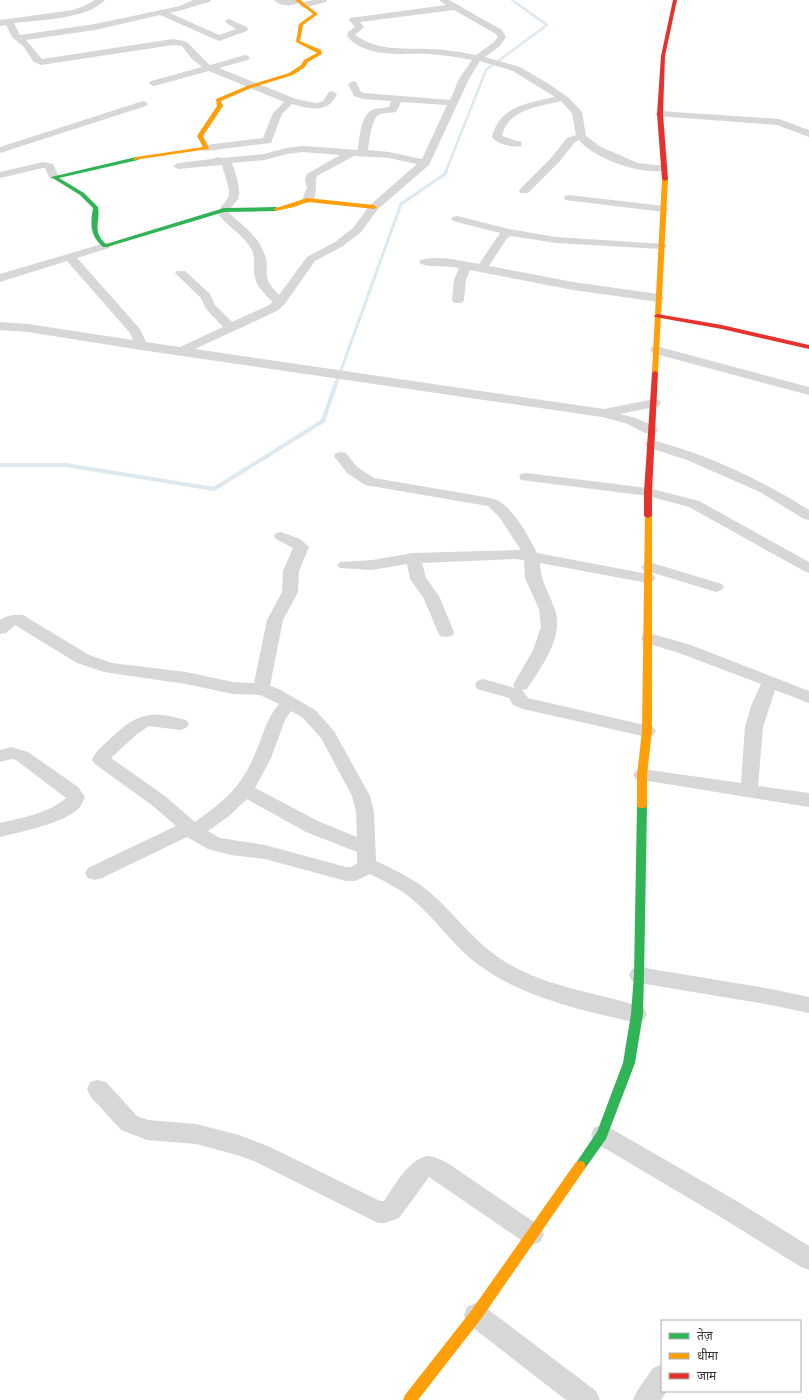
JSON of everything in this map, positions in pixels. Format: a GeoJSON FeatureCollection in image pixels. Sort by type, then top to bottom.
{"type":"FeatureCollection","features":[{"type":"Feature","properties":{"kind":"street"},"geometry":{"type":"LineString","coordinates":[[4,22],[74,12],[87,8],[101,0]]}},
{"type":"Feature","properties":{"kind":"street"},"geometry":{"type":"LineString","coordinates":[[182,0],[190,5]]}},
{"type":"Feature","properties":{"kind":"street"},"geometry":{"type":"LineString","coordinates":[[16,34],[95,27],[156,11],[190,5],[195,2],[207,0]]}},
{"type":"Feature","properties":{"kind":"street"},"geometry":{"type":"LineString","coordinates":[[278,0],[283,3],[323,0]]}},
{"type":"Feature","properties":{"kind":"street"},"geometry":{"type":"LineString","coordinates":[[182,351],[268,311],[280,302],[307,264],[320,253],[339,244],[357,230],[374,207],[425,163],[464,79],[480,59],[497,44],[502,36],[498,32],[443,0]]}},
{"type":"Feature","properties":{"kind":"street"},"geometry":{"type":"LineString","coordinates":[[410,1400],[476,1315],[602,1135],[629,1063],[637,1014],[642,775],[647,731],[649,638],[648,492],[665,178],[663,168],[660,114],[663,56],[675,0]]}},
{"type":"Feature","properties":{"kind":"street"},"geometry":{"type":"LineString","coordinates":[[224,210],[232,200],[234,194],[231,174],[227,163],[216,159],[206,148],[200,136],[220,106],[218,100],[254,84],[286,76],[300,69],[305,65],[306,61],[320,53],[319,51],[298,42],[301,24],[316,14],[299,2]]}},
{"type":"Feature","properties":{"kind":"street"},"geometry":{"type":"LineString","coordinates":[[454,7],[356,18],[353,20],[360,28],[351,35],[360,44],[383,50],[438,52],[510,66],[570,103],[578,113],[581,136],[589,144],[620,160],[644,167],[663,168]]}},
{"type":"Feature","properties":{"kind":"street"},"geometry":{"type":"LineString","coordinates":[[156,11],[219,38]]}},
{"type":"Feature","properties":{"kind":"street"},"geometry":{"type":"LineString","coordinates":[[4,22],[26,44],[37,60],[41,62],[118,51],[165,42],[185,44],[199,42],[219,38],[244,29],[229,22]]}},
{"type":"Feature","properties":{"kind":"street"},"geometry":{"type":"LineString","coordinates":[[16,34],[67,25]]}},
{"type":"Feature","properties":{"kind":"street"},"geometry":{"type":"LineString","coordinates":[[185,44],[195,57],[208,67],[254,84],[290,101],[301,104],[324,104],[328,102],[332,94]]}},
{"type":"Feature","properties":{"kind":"street"},"geometry":{"type":"LineString","coordinates":[[154,83],[244,58]]}},
{"type":"Feature","properties":{"kind":"street"},"geometry":{"type":"LineString","coordinates":[[353,84],[357,94],[360,95],[454,103]]}},
{"type":"Feature","properties":{"kind":"street"},"geometry":{"type":"LineString","coordinates":[[517,144],[500,140],[497,137],[501,123],[506,118],[530,107],[562,98]]}},
{"type":"Feature","properties":{"kind":"street"},"geometry":{"type":"LineString","coordinates":[[363,153],[364,138],[371,117],[376,113],[393,110],[397,99]]}},
{"type":"Feature","properties":{"kind":"street"},"geometry":{"type":"LineString","coordinates":[[54,177],[158,154],[268,140],[278,113],[290,101]]}},
{"type":"Feature","properties":{"kind":"street"},"geometry":{"type":"LineString","coordinates":[[0,150],[143,104]]}},
{"type":"Feature","properties":{"kind":"street"},"geometry":{"type":"LineString","coordinates":[[660,114],[779,122],[809,134]]}},
{"type":"Feature","properties":{"kind":"street"},"geometry":{"type":"LineString","coordinates":[[524,191],[555,160],[571,140],[581,136]]}},
{"type":"Feature","properties":{"kind":"street"},"geometry":{"type":"LineString","coordinates":[[178,166],[266,157],[286,150],[298,149],[389,155],[425,163]]}},
{"type":"Feature","properties":{"kind":"street"},"geometry":{"type":"LineString","coordinates":[[307,200],[312,190],[310,179],[312,174],[351,153]]}},
{"type":"Feature","properties":{"kind":"street"},"geometry":{"type":"LineString","coordinates":[[0,175],[47,165],[51,169],[54,177],[84,195],[96,208],[92,222],[94,234],[105,246]]}},
{"type":"Feature","properties":{"kind":"street"},"geometry":{"type":"LineString","coordinates":[[569,198],[664,209]]}},
{"type":"Feature","properties":{"kind":"street"},"geometry":{"type":"LineString","coordinates":[[0,278],[224,210],[275,209],[292,206],[307,200],[374,207]]}},
{"type":"Feature","properties":{"kind":"street"},"geometry":{"type":"LineString","coordinates":[[224,210],[224,214],[255,246],[260,259],[261,280],[267,289],[280,302]]}},
{"type":"Feature","properties":{"kind":"street"},"geometry":{"type":"LineString","coordinates":[[457,219],[508,232],[556,240],[661,246]]}},
{"type":"Feature","properties":{"kind":"street"},"geometry":{"type":"LineString","coordinates":[[482,268],[503,236],[508,232]]}},
{"type":"Feature","properties":{"kind":"street"},"geometry":{"type":"LineString","coordinates":[[70,257],[136,332],[141,346]]}},
{"type":"Feature","properties":{"kind":"street"},"geometry":{"type":"LineString","coordinates":[[425,262],[448,262],[573,286],[658,298]]}},
{"type":"Feature","properties":{"kind":"street"},"geometry":{"type":"LineString","coordinates":[[458,300],[460,280],[466,265]]}},
{"type":"Feature","properties":{"kind":"street"},"geometry":{"type":"LineString","coordinates":[[181,272],[206,298],[210,306],[231,328]]}},
{"type":"Feature","properties":{"kind":"street"},"geometry":{"type":"LineString","coordinates":[[657,316],[722,327],[809,347]]}},
{"type":"Feature","properties":{"kind":"street"},"geometry":{"type":"LineString","coordinates":[[0,326],[28,328],[141,346],[604,413],[631,421],[652,437],[692,457],[764,489],[783,499],[809,516]]}},
{"type":"Feature","properties":{"kind":"street"},"geometry":{"type":"LineString","coordinates":[[0,332],[23,332],[37,330]]}},
{"type":"Feature","properties":{"kind":"street"},"geometry":{"type":"LineString","coordinates":[[656,350],[809,391]]}},
{"type":"Feature","properties":{"kind":"street"},"geometry":{"type":"LineString","coordinates":[[604,413],[654,403]]}},
{"type":"Feature","properties":{"kind":"street"},"geometry":{"type":"LineString","coordinates":[[341,456],[352,470],[370,482],[485,501],[496,505],[518,534],[531,556],[531,571],[548,612],[548,628],[542,647],[521,686]]}},
{"type":"Feature","properties":{"kind":"street"},"geometry":{"type":"LineString","coordinates":[[526,477],[648,492],[685,501],[701,507],[809,568]]}},
{"type":"Feature","properties":{"kind":"street"},"geometry":{"type":"LineString","coordinates":[[783,499],[802,504],[809,504]]}},
{"type":"Feature","properties":{"kind":"street"},"geometry":{"type":"LineString","coordinates":[[261,689],[275,620],[290,592],[291,571],[301,547],[295,542],[281,536]]}},
{"type":"Feature","properties":{"kind":"street"},"geometry":{"type":"LineString","coordinates":[[345,564],[372,565],[413,558],[504,554],[531,556],[648,572],[716,588]]}},
{"type":"Feature","properties":{"kind":"street"},"geometry":{"type":"LineString","coordinates":[[413,558],[418,579],[431,596],[446,632]]}},
{"type":"Feature","properties":{"kind":"street"},"geometry":{"type":"LineString","coordinates":[[0,628],[8,621],[17,619],[83,659],[110,668],[192,679],[233,688],[261,689],[273,693],[309,714],[328,735],[361,796],[365,812],[367,857],[361,872],[356,874],[346,874],[265,852],[231,848],[215,844],[192,830],[159,801],[103,762],[101,758],[132,729],[146,721],[153,720],[180,724]]}},
{"type":"Feature","properties":{"kind":"street"},"geometry":{"type":"LineString","coordinates":[[649,638],[685,649],[809,697]]}},
{"type":"Feature","properties":{"kind":"street"},"geometry":{"type":"LineString","coordinates":[[749,791],[754,727],[760,706],[770,682]]}},
{"type":"Feature","properties":{"kind":"street"},"geometry":{"type":"LineString","coordinates":[[483,685],[515,694],[518,696],[519,701],[523,703],[647,731]]}},
{"type":"Feature","properties":{"kind":"street"},"geometry":{"type":"LineString","coordinates":[[95,874],[192,830],[223,811],[245,790],[263,756],[273,725],[279,713],[290,703]]}},
{"type":"Feature","properties":{"kind":"street"},"geometry":{"type":"LineString","coordinates":[[0,756],[11,753],[22,756],[72,792],[76,797],[76,800],[72,805],[60,812],[0,830]]}},
{"type":"Feature","properties":{"kind":"street"},"geometry":{"type":"LineString","coordinates":[[642,775],[809,800]]}},
{"type":"Feature","properties":{"kind":"street"},"geometry":{"type":"LineString","coordinates":[[245,790],[367,857],[419,893],[464,940],[494,965],[533,984],[565,996],[637,1014]]}},
{"type":"Feature","properties":{"kind":"street"},"geometry":{"type":"LineString","coordinates":[[639,975],[771,997],[809,1005]]}},
{"type":"Feature","properties":{"kind":"street"},"geometry":{"type":"LineString","coordinates":[[98,1089],[129,1123],[135,1126],[147,1130],[196,1134],[239,1145],[262,1154],[378,1212],[391,1210],[420,1170],[427,1166],[431,1166],[438,1169],[532,1234]]}},
{"type":"Feature","properties":{"kind":"street"},"geometry":{"type":"LineString","coordinates":[[602,1135],[727,1208],[809,1259]]}},
{"type":"Feature","properties":{"kind":"street"},"geometry":{"type":"LineString","coordinates":[[476,1315],[587,1400]]}},
{"type":"Feature","properties":{"kind":"street"},"geometry":{"type":"LineString","coordinates":[[646,1400],[661,1378]]}},
{"type":"Feature","properties":{"kind":"waterway"},"geometry":{"type":"LineString","coordinates":[[446,171],[486,70],[547,25],[512,0]]}},
{"type":"Feature","properties":{"kind":"waterway"},"geometry":{"type":"LineString","coordinates":[[336,384],[401,204],[445,174],[447,170]]}},
{"type":"Feature","properties":{"kind":"waterway"},"geometry":{"type":"LineString","coordinates":[[0,465],[66,465],[214,489],[323,421],[336,383]]}},
{"type":"Feature","properties":{"kind":"traffic: fast"},"geometry":{"type":"LineString","coordinates":[[136,159],[54,177],[82,194],[96,208],[94,229],[100,242],[105,246],[224,210],[276,209]]}},
{"type":"Feature","properties":{"kind":"traffic: fast"},"geometry":{"type":"LineString","coordinates":[[580,1166],[602,1135],[629,1063],[637,1014],[639,975],[642,806]]}},
{"type":"Feature","properties":{"kind":"traffic: slow"},"geometry":{"type":"LineString","coordinates":[[136,159],[206,148],[200,136],[220,106],[218,100],[249,87],[291,74],[303,66],[306,61],[320,53],[319,51],[298,42],[301,24],[316,14],[297,0]]}},
{"type":"Feature","properties":{"kind":"traffic: slow"},"geometry":{"type":"LineString","coordinates":[[655,373],[665,179]]}},
{"type":"Feature","properties":{"kind":"traffic: slow"},"geometry":{"type":"LineString","coordinates":[[276,209],[292,206],[307,200],[374,207]]}},
{"type":"Feature","properties":{"kind":"traffic: slow"},"geometry":{"type":"LineString","coordinates":[[642,806],[642,775],[647,731],[648,516]]}},
{"type":"Feature","properties":{"kind":"traffic: slow"},"geometry":{"type":"LineString","coordinates":[[410,1400],[476,1315],[580,1166]]}},
{"type":"Feature","properties":{"kind":"traffic: jam"},"geometry":{"type":"LineString","coordinates":[[665,179],[660,114],[663,56],[675,0]]}},
{"type":"Feature","properties":{"kind":"traffic: jam"},"geometry":{"type":"LineString","coordinates":[[657,316],[722,327],[809,347]]}},
{"type":"Feature","properties":{"kind":"traffic: jam"},"geometry":{"type":"LineString","coordinates":[[648,516],[655,373]]}}]}
